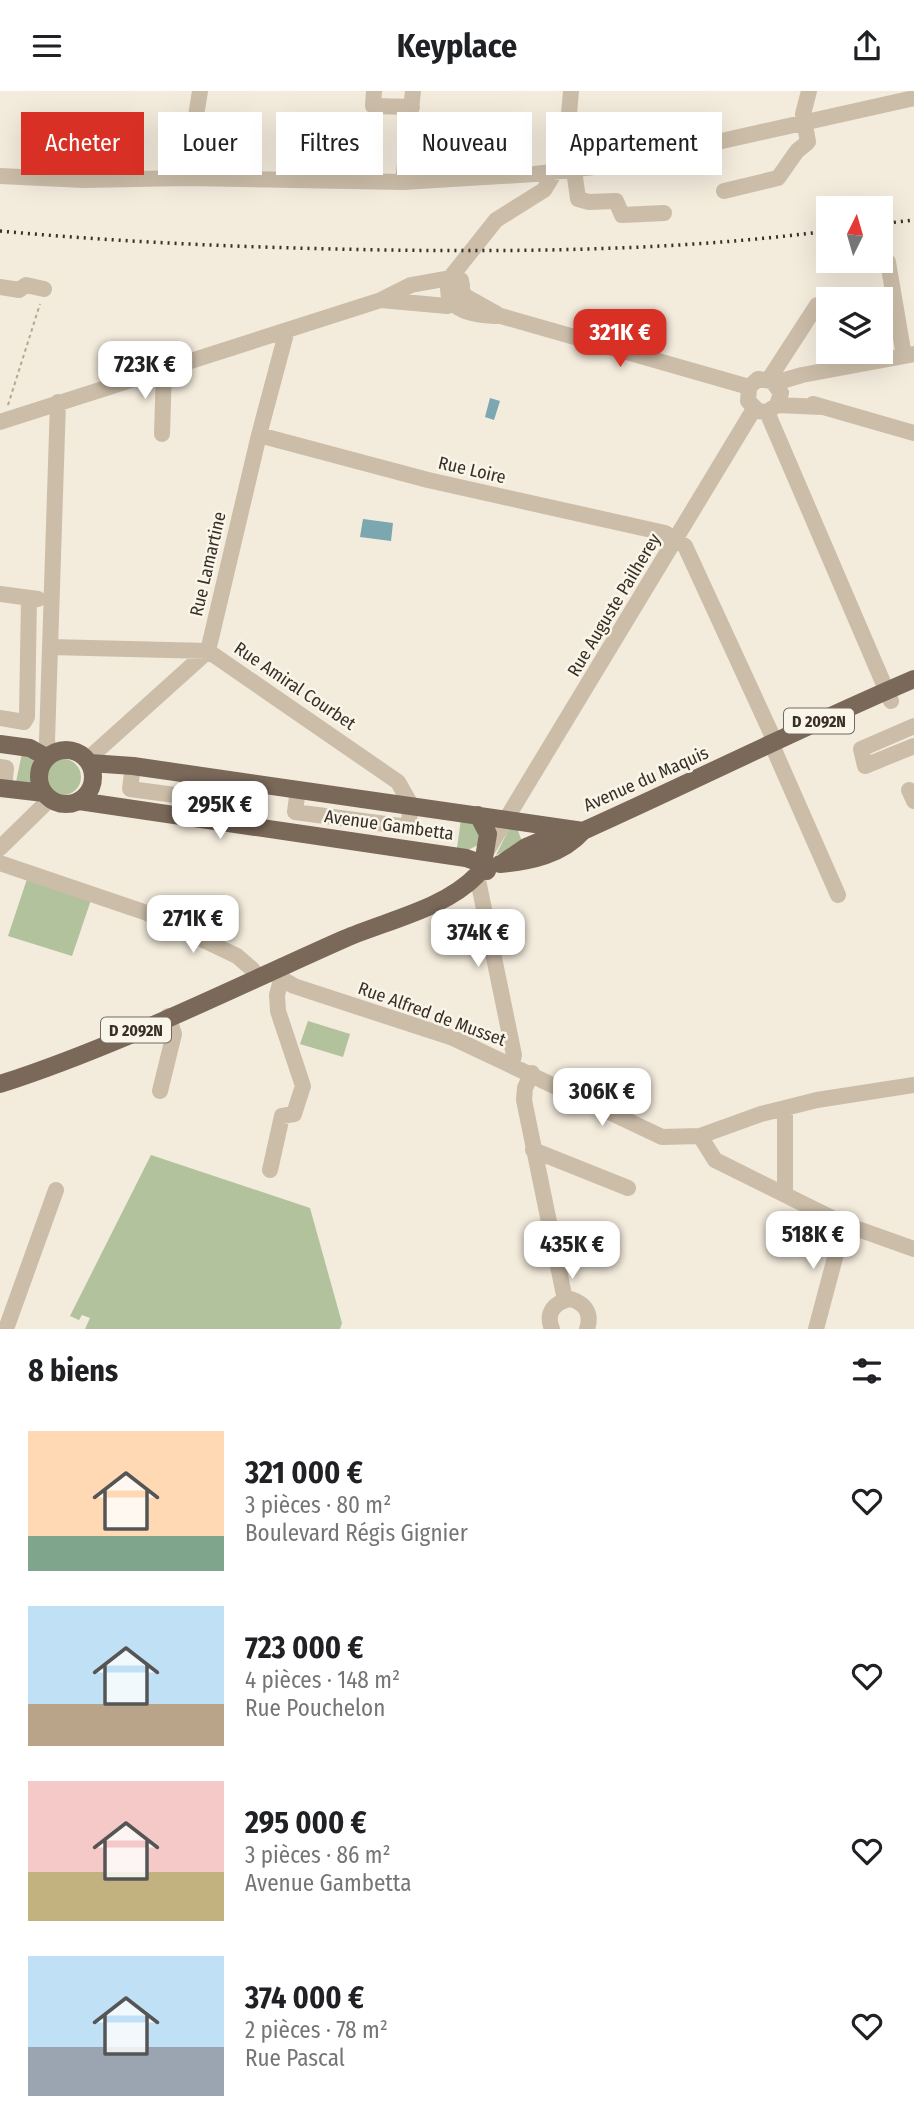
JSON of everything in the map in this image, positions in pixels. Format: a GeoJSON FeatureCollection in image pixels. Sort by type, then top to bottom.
{"type":"FeatureCollection","features":[{"type":"Feature","properties":{"kind":"main road","name":"Avenue du Maquis"},"geometry":{"type":"LineString","coordinates":[[889,696],[914,679]]}},
{"type":"Feature","properties":{"kind":"main road","name":"Avenue du Maquis"},"geometry":{"type":"LineString","coordinates":[[487,866],[526,847],[574,831],[727,766],[757,760],[775,746],[889,696],[914,690]]}},
{"type":"Feature","properties":{"kind":"main road","name":"Avenue Gambetta"},"geometry":{"type":"LineString","coordinates":[[5,745],[30,748],[48,756],[65,749],[82,754],[89,761],[411,805],[574,831]]}},
{"type":"Feature","properties":{"kind":"main road"},"geometry":{"type":"LineString","coordinates":[[47,796],[38,775],[48,756]]}},
{"type":"Feature","properties":{"kind":"main road"},"geometry":{"type":"LineString","coordinates":[[79,801],[91,788],[93,771],[89,761]]}},
{"type":"Feature","properties":{"kind":"main road","name":"Avenue Gambetta"},"geometry":{"type":"LineString","coordinates":[[2,788],[47,796],[65,804],[79,801],[188,817],[466,858],[487,866],[488,834],[478,815]]}},
{"type":"Feature","properties":{"kind":"main road","name":"D 2092N"},"geometry":{"type":"LineString","coordinates":[[0,1084],[74,1057],[168,1016],[270,977],[376,926],[487,866]]}},
{"type":"Feature","properties":{"kind":"street"},"geometry":{"type":"LineString","coordinates":[[186,178],[200,91]]}},
{"type":"Feature","properties":{"kind":"street"},"geometry":{"type":"LineString","coordinates":[[374,91],[373,107],[412,99],[403,182]]}},
{"type":"Feature","properties":{"kind":"street"},"geometry":{"type":"LineString","coordinates":[[570,112],[572,91]]}},
{"type":"Feature","properties":{"kind":"street"},"geometry":{"type":"LineString","coordinates":[[724,191],[778,178],[797,151],[808,142],[803,114],[808,91]]}},
{"type":"Feature","properties":{"kind":"street"},"geometry":{"type":"LineString","coordinates":[[722,141],[914,98]]}},
{"type":"Feature","properties":{"kind":"street"},"geometry":{"type":"LineString","coordinates":[[0,176],[84,180],[186,178],[403,182],[546,173]]}},
{"type":"Feature","properties":{"kind":"street"},"geometry":{"type":"LineString","coordinates":[[530,198],[535,174]]}},
{"type":"Feature","properties":{"kind":"street"},"geometry":{"type":"LineString","coordinates":[[381,300],[447,306],[455,291],[465,257],[496,220],[560,175]]}},
{"type":"Feature","properties":{"kind":"street"},"geometry":{"type":"LineString","coordinates":[[566,175],[578,199],[589,202],[616,201],[622,215],[664,213]]}},
{"type":"Feature","properties":{"kind":"street"},"geometry":{"type":"LineString","coordinates":[[770,397],[802,375],[909,355],[890,273]]}},
{"type":"Feature","properties":{"kind":"street"},"geometry":{"type":"LineString","coordinates":[[0,287],[19,290],[26,285],[44,289]]}},
{"type":"Feature","properties":{"kind":"street"},"geometry":{"type":"LineString","coordinates":[[1,421],[381,300],[411,285],[455,291]]}},
{"type":"Feature","properties":{"kind":"street"},"geometry":{"type":"LineString","coordinates":[[455,291],[463,312],[501,316],[749,387]]}},
{"type":"Feature","properties":{"kind":"street","name":"Rue Auguste Pailherey"},"geometry":{"type":"LineString","coordinates":[[506,820],[677,539],[770,397],[816,307]]}},
{"type":"Feature","properties":{"kind":"street","name":"Rue Lamartine"},"geometry":{"type":"LineString","coordinates":[[208,651],[258,435],[287,330]]}},
{"type":"Feature","properties":{"kind":"street"},"geometry":{"type":"LineString","coordinates":[[162,434],[164,369]]}},
{"type":"Feature","properties":{"kind":"street"},"geometry":{"type":"LineString","coordinates":[[802,375],[797,388],[802,399]]}},
{"type":"Feature","properties":{"kind":"street"},"geometry":{"type":"LineString","coordinates":[[822,407],[802,399],[770,397],[748,401],[749,387],[758,379],[770,397],[889,696]]}},
{"type":"Feature","properties":{"kind":"street"},"geometry":{"type":"LineString","coordinates":[[770,397],[822,407],[914,433]]}},
{"type":"Feature","properties":{"kind":"street"},"geometry":{"type":"LineString","coordinates":[[48,756],[58,402]]}},
{"type":"Feature","properties":{"kind":"street","name":"Rue Loire"},"geometry":{"type":"LineString","coordinates":[[258,435],[428,480],[665,533],[677,539]]}},
{"type":"Feature","properties":{"kind":"street"},"geometry":{"type":"LineString","coordinates":[[677,539],[685,546],[775,746],[838,895]]}},
{"type":"Feature","properties":{"kind":"street"},"geometry":{"type":"LineString","coordinates":[[0,594],[51,600]]}},
{"type":"Feature","properties":{"kind":"street"},"geometry":{"type":"LineString","coordinates":[[5,745],[6,719],[24,722],[27,717],[29,598]]}},
{"type":"Feature","properties":{"kind":"street","name":"Rue Amiral Courbet"},"geometry":{"type":"LineString","coordinates":[[50,647],[208,651],[398,782],[411,805]]}},
{"type":"Feature","properties":{"kind":"street"},"geometry":{"type":"LineString","coordinates":[[89,761],[208,651]]}},
{"type":"Feature","properties":{"kind":"street"},"geometry":{"type":"LineString","coordinates":[[914,726],[861,749],[865,766],[914,746]]}},
{"type":"Feature","properties":{"kind":"street"},"geometry":{"type":"LineString","coordinates":[[133,766],[130,789],[250,805],[252,783]]}},
{"type":"Feature","properties":{"kind":"street"},"geometry":{"type":"LineString","coordinates":[[0,767],[6,768],[2,788]]}},
{"type":"Feature","properties":{"kind":"street"},"geometry":{"type":"LineString","coordinates":[[0,848],[47,796]]}},
{"type":"Feature","properties":{"kind":"street"},"geometry":{"type":"LineString","coordinates":[[188,817],[191,797]]}},
{"type":"Feature","properties":{"kind":"street"},"geometry":{"type":"LineString","coordinates":[[506,820],[487,866],[512,1046],[512,1064]]}},
{"type":"Feature","properties":{"kind":"street"},"geometry":{"type":"LineString","coordinates":[[0,863],[147,913],[237,956],[270,977],[277,995],[278,1011],[303,1086],[294,1114],[282,1115],[270,1170]]}},
{"type":"Feature","properties":{"kind":"street","name":"Rue Alfred de Musset"},"geometry":{"type":"LineString","coordinates":[[270,977],[453,1038],[532,1073],[662,1137],[700,1136],[785,1108],[914,1085]]}},
{"type":"Feature","properties":{"kind":"street"},"geometry":{"type":"LineString","coordinates":[[160,1091],[174,1034],[168,1016]]}},
{"type":"Feature","properties":{"kind":"street"},"geometry":{"type":"LineString","coordinates":[[532,1073],[525,1088],[524,1100],[565,1300]]}},
{"type":"Feature","properties":{"kind":"street"},"geometry":{"type":"LineString","coordinates":[[785,1108],[785,1194]]}},
{"type":"Feature","properties":{"kind":"street"},"geometry":{"type":"LineString","coordinates":[[700,1136],[715,1160],[844,1224],[914,1249]]}},
{"type":"Feature","properties":{"kind":"street"},"geometry":{"type":"LineString","coordinates":[[533,1150],[628,1188]]}},
{"type":"Feature","properties":{"kind":"street"},"geometry":{"type":"LineString","coordinates":[[6,1329],[56,1190]]}},
{"type":"Feature","properties":{"kind":"street"},"geometry":{"type":"LineString","coordinates":[[816,1329],[844,1224]]}},
{"type":"Feature","properties":{"kind":"street"},"geometry":{"type":"LineString","coordinates":[[552,1329],[550,1313],[556,1304],[565,1300],[580,1302],[585,1307],[589,1315],[587,1329]]}},
{"type":"Feature","properties":{"kind":"path"},"geometry":{"type":"LineString","coordinates":[[1,421],[44,289]]}},
{"type":"Feature","properties":{"kind":"green space"},"geometry":{"type":"Polygon","coordinates":[[[22,753],[38,758],[34,787],[15,787],[22,753]]]}},
{"type":"Feature","properties":{"kind":"green space"},"geometry":{"type":"Polygon","coordinates":[[[63,759],[76,764],[81,777],[76,790],[63,795],[50,790],[45,777],[50,764],[63,759]]]}},
{"type":"Feature","properties":{"kind":"green space"},"geometry":{"type":"Polygon","coordinates":[[[461,819],[470,821],[480,829],[478,845],[468,850],[457,848],[461,819]]]}},
{"type":"Feature","properties":{"kind":"green space"},"geometry":{"type":"Polygon","coordinates":[[[510,827],[517,828],[523,844],[496,855],[510,827]]]}},
{"type":"Feature","properties":{"kind":"green space"},"geometry":{"type":"Polygon","coordinates":[[[27,879],[91,900],[72,956],[8,936],[27,879]]]}},
{"type":"Feature","properties":{"kind":"green space"},"geometry":{"type":"Polygon","coordinates":[[[308,1021],[350,1034],[343,1057],[300,1044],[308,1021]]]}},
{"type":"Feature","properties":{"kind":"green space"},"geometry":{"type":"Polygon","coordinates":[[[151,1155],[310,1208],[342,1323],[340,1329],[85,1329],[90,1318],[82,1315],[79,1320],[70,1316],[151,1155]]]}},
{"type":"Feature","properties":{"kind":"water"},"geometry":{"type":"Polygon","coordinates":[[[490,398],[500,401],[494,420],[485,417],[490,398]]]}},
{"type":"Feature","properties":{"kind":"water"},"geometry":{"type":"Polygon","coordinates":[[[363,519],[393,523],[391,541],[360,537],[363,519]]]}},
{"type":"Feature","properties":{"kind":"railway"},"geometry":{"type":"LineString","coordinates":[[893,222],[914,220]]}},
{"type":"Feature","properties":{"kind":"railway"},"geometry":{"type":"LineString","coordinates":[[0,231],[242,246],[497,251],[663,246],[816,232]]}}]}
